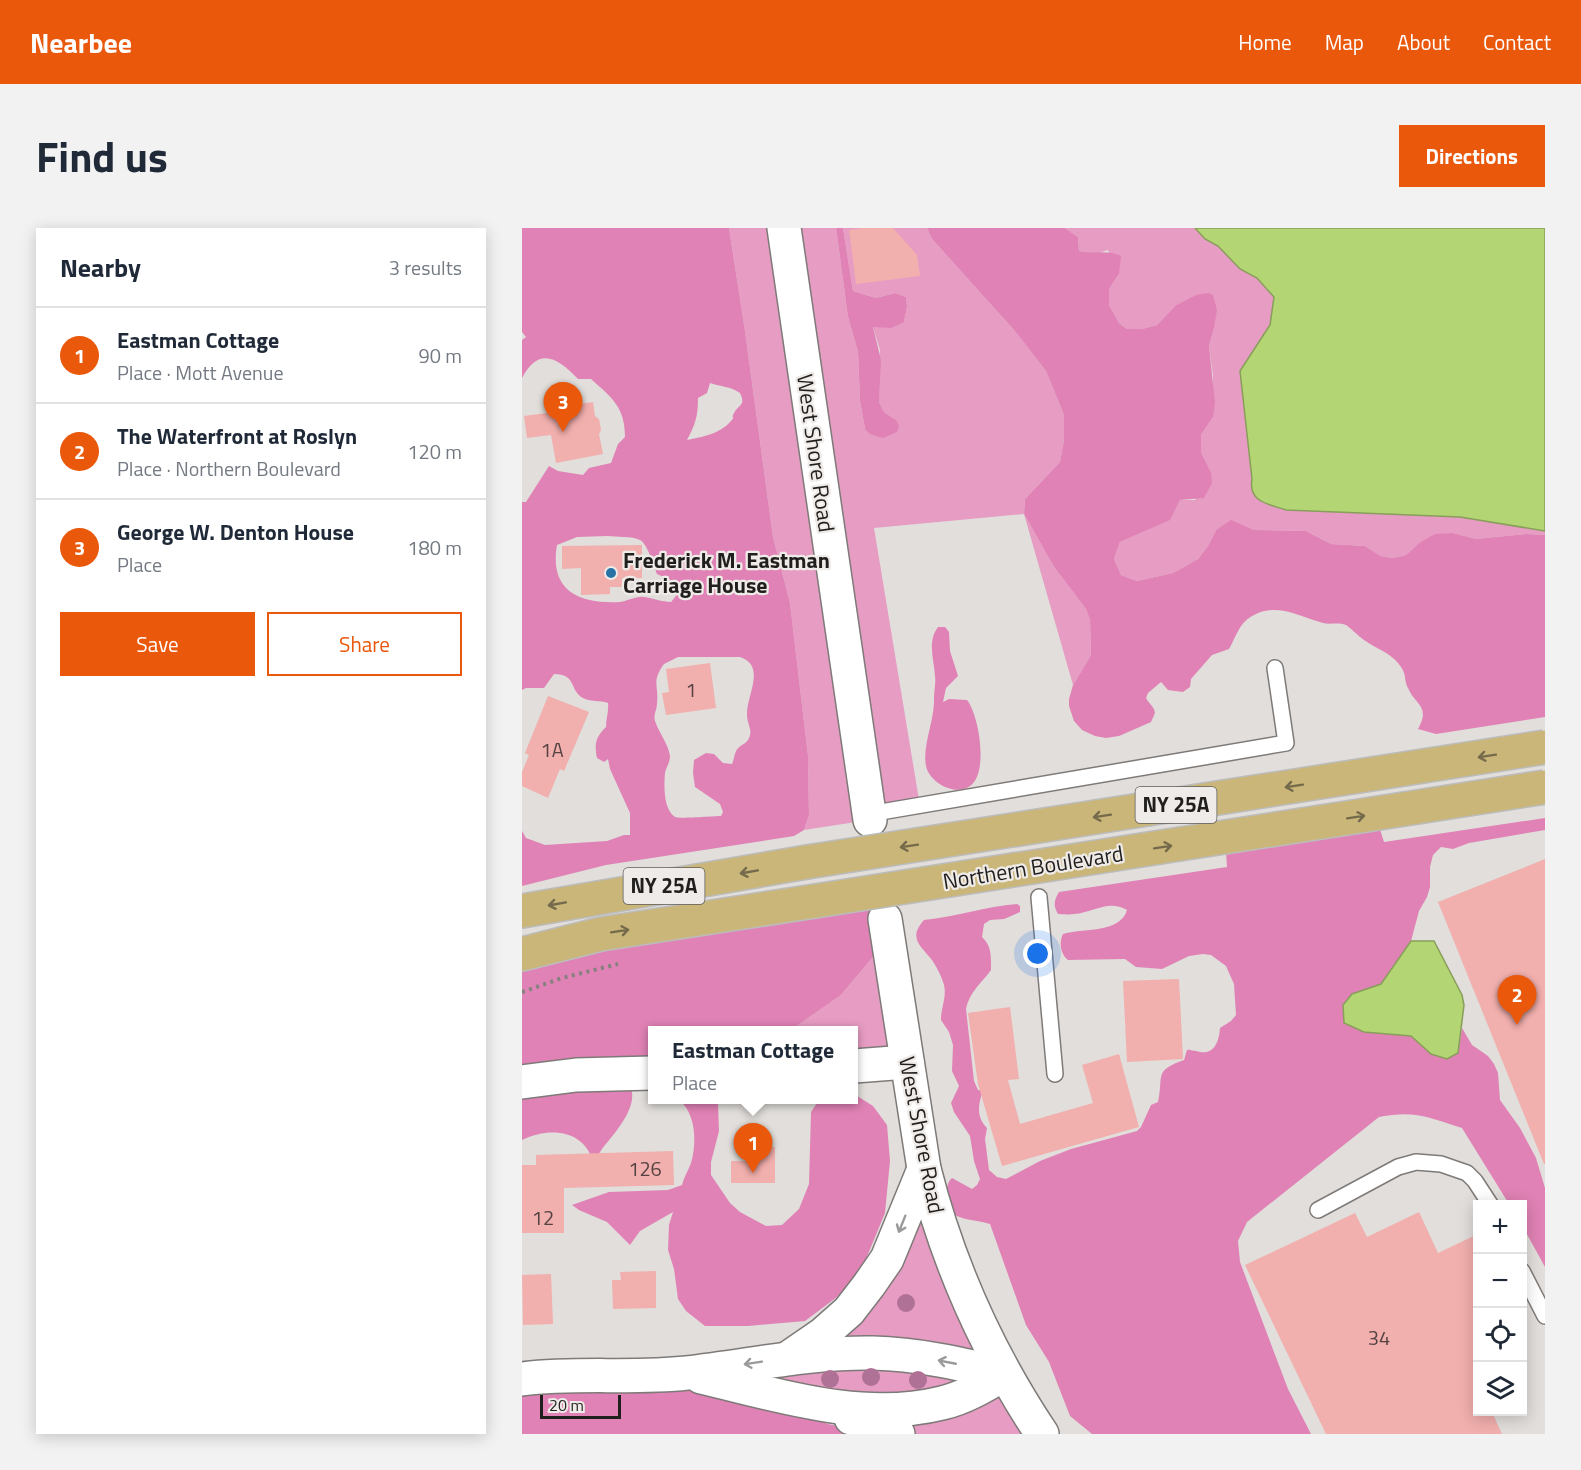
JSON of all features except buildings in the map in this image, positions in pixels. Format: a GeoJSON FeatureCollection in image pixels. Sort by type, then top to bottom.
{"type":"FeatureCollection","features":[{"type":"Feature","properties":{"kind":"main road","name":"West Shore Road"},"geometry":{"type":"LineString","coordinates":[[784,228],[869,817]]}},
{"type":"Feature","properties":{"kind":"main road","name":"Northern Boulevard"},"geometry":{"type":"LineString","coordinates":[[522,911],[807,862],[1545,747]]}},
{"type":"Feature","properties":{"kind":"main road","name":"Northern Boulevard"},"geometry":{"type":"LineString","coordinates":[[522,954],[601,934],[1545,787]]}},
{"type":"Feature","properties":{"kind":"main road","name":"West Shore Road"},"geometry":{"type":"LineString","coordinates":[[885,919],[924,1169],[945,1243],[973,1310],[1004,1374],[1042,1434]]}},
{"type":"Feature","properties":{"kind":"main road"},"geometry":{"type":"LineString","coordinates":[[858,1065],[907,1062]]}},
{"type":"Feature","properties":{"kind":"main road"},"geometry":{"type":"LineString","coordinates":[[522,1082],[576,1075],[648,1073]]}},
{"type":"Feature","properties":{"kind":"main road"},"geometry":{"type":"LineString","coordinates":[[788,1358],[823,1334],[849,1311],[869,1285],[887,1258],[924,1169]]}},
{"type":"Feature","properties":{"kind":"main road"},"geometry":{"type":"LineString","coordinates":[[522,1379],[685,1374],[788,1358],[831,1354],[899,1354],[1004,1374]]}},
{"type":"Feature","properties":{"kind":"main road"},"geometry":{"type":"LineString","coordinates":[[685,1374],[827,1406],[868,1409],[919,1407],[944,1403],[976,1390],[1004,1374]]}},
{"type":"Feature","properties":{"kind":"main road"},"geometry":{"type":"LineString","coordinates":[[795,1399],[898,1434]]}},
{"type":"Feature","properties":{"kind":"lane"},"geometry":{"type":"LineString","coordinates":[[869,817],[1026,792],[1286,743],[1275,668]]}},
{"type":"Feature","properties":{"kind":"lane"},"geometry":{"type":"LineString","coordinates":[[1038,897],[1055,1074]]}},
{"type":"Feature","properties":{"kind":"lane"},"geometry":{"type":"LineString","coordinates":[[1318,1210],[1398,1167],[1416,1162],[1441,1164],[1467,1173],[1487,1200]]}},
{"type":"Feature","properties":{"kind":"lane"},"geometry":{"type":"LineString","coordinates":[[1527,1280],[1545,1316]]}},
{"type":"Feature","properties":{"kind":"shaded area"},"geometry":{"type":"Polygon","coordinates":[[[522,228],[729,228],[773,537],[790,603],[808,756],[809,815],[804,830],[794,836],[606,865],[522,886],[522,831],[526,838],[545,845],[607,841],[630,835],[630,813],[610,769],[608,759],[604,762],[597,758],[596,744],[598,737],[606,727],[608,703],[583,698],[576,691],[570,679],[561,675],[554,674],[544,688],[522,690],[522,502],[526,502],[549,466],[558,471],[583,475],[589,468],[611,463],[618,444],[625,437],[623,418],[616,404],[591,379],[578,379],[556,361],[542,359],[535,362],[522,378],[522,340],[526,337],[522,332],[522,228]],[[710,383],[707,393],[698,398],[696,420],[687,440],[722,429],[734,418],[734,413],[742,403],[740,393],[710,383]],[[577,537],[557,545],[558,574],[570,592],[580,597],[605,602],[620,602],[641,597],[671,602],[681,590],[675,582],[657,574],[648,550],[640,540],[629,537],[577,537]],[[678,657],[664,664],[657,680],[655,719],[670,756],[664,784],[668,808],[678,818],[721,816],[723,812],[720,804],[695,787],[694,760],[706,753],[714,754],[723,763],[732,764],[737,749],[748,740],[750,732],[747,715],[754,674],[752,667],[748,661],[740,657],[678,657]]]}},
{"type":"Feature","properties":{"kind":"shaded area"},"geometry":{"type":"Polygon","coordinates":[[[729,228],[836,228],[848,317],[858,352],[860,401],[865,429],[896,420],[884,412],[879,402],[880,350],[873,327],[904,322],[906,297],[895,293],[876,298],[853,291],[843,228],[927,228],[932,239],[1014,330],[1046,371],[1064,415],[1064,440],[1060,462],[1025,499],[1024,514],[874,528],[921,812],[804,830],[809,815],[808,756],[790,603],[773,537],[729,228]]]}},
{"type":"Feature","properties":{"kind":"shaded area"},"geometry":{"type":"Polygon","coordinates":[[[836,228],[843,228],[853,291],[876,298],[895,293],[906,297],[904,322],[891,328],[873,327],[881,360],[879,402],[884,412],[896,420],[899,426],[897,432],[883,438],[870,434],[865,429],[860,401],[858,352],[848,317],[836,228]]]}},
{"type":"Feature","properties":{"kind":"shaded area"},"geometry":{"type":"Polygon","coordinates":[[[927,228],[1065,228],[1078,237],[1079,251],[1121,256],[1119,274],[1109,289],[1109,305],[1119,323],[1127,329],[1142,329],[1157,325],[1175,306],[1196,295],[1208,293],[1213,295],[1217,310],[1209,346],[1215,403],[1213,417],[1201,435],[1201,452],[1211,472],[1212,483],[1204,498],[1180,500],[1170,520],[1120,542],[1114,559],[1121,575],[1137,581],[1173,573],[1198,559],[1216,530],[1231,520],[1254,530],[1306,531],[1331,544],[1365,546],[1381,556],[1393,558],[1406,555],[1419,543],[1435,534],[1453,533],[1476,539],[1527,534],[1545,535],[1545,717],[1436,734],[1418,729],[1423,715],[1421,706],[1411,694],[1401,667],[1394,659],[1364,640],[1346,625],[1326,624],[1287,612],[1270,610],[1248,619],[1241,626],[1229,649],[1212,655],[1191,679],[1190,687],[1183,692],[1168,690],[1161,682],[1148,693],[1146,698],[1155,713],[1151,722],[1119,736],[1106,738],[1082,730],[1074,721],[1069,699],[1073,685],[1091,655],[1090,620],[1086,609],[1054,567],[1024,514],[1025,499],[1060,462],[1064,440],[1064,415],[1046,371],[1014,330],[932,239],[927,228]]]}},
{"type":"Feature","properties":{"kind":"shaded area"},"geometry":{"type":"Polygon","coordinates":[[[1065,228],[1545,228],[1545,535],[1527,534],[1476,539],[1453,533],[1419,543],[1406,555],[1393,558],[1381,556],[1365,546],[1331,544],[1306,531],[1254,530],[1231,521],[1216,530],[1198,559],[1173,573],[1137,581],[1121,575],[1114,559],[1120,542],[1169,520],[1180,500],[1195,500],[1211,472],[1201,452],[1201,435],[1213,417],[1213,376],[1209,346],[1214,328],[1175,306],[1157,325],[1142,329],[1127,329],[1119,323],[1109,305],[1109,289],[1119,274],[1108,250],[1094,254],[1079,251],[1078,237],[1065,228]]]}},
{"type":"Feature","properties":{"kind":"shaded area"},"geometry":{"type":"Polygon","coordinates":[[[1195,228],[1545,228],[1545,531],[1460,517],[1286,510],[1266,504],[1256,497],[1252,487],[1240,371],[1270,325],[1274,297],[1257,278],[1240,269],[1218,246],[1205,239],[1195,228]]]}},
{"type":"Feature","properties":{"kind":"shaded area"},"geometry":{"type":"Polygon","coordinates":[[[1024,514],[1054,567],[1086,609],[1090,620],[1091,655],[1073,685],[1024,514]]]}},
{"type":"Feature","properties":{"kind":"shaded area"},"geometry":{"type":"Polygon","coordinates":[[[938,627],[945,627],[949,632],[950,651],[958,676],[946,688],[943,702],[949,699],[967,700],[975,718],[980,744],[981,757],[976,779],[970,786],[957,790],[944,786],[932,777],[928,772],[925,758],[934,706],[935,681],[932,645],[938,627]]]}},
{"type":"Feature","properties":{"kind":"shaded area"},"geometry":{"type":"Polygon","coordinates":[[[1375,814],[1384,842],[1545,818],[1545,830],[1469,843],[1453,849],[1441,847],[1433,855],[1430,867],[1430,887],[1419,911],[1411,941],[1381,984],[1352,994],[1364,1032],[1411,1036],[1431,1054],[1458,1053],[1462,1028],[1472,1045],[1488,1056],[1494,1064],[1498,1073],[1500,1100],[1520,1128],[1536,1158],[1545,1188],[1545,1267],[1527,1234],[1527,1200],[1507,1200],[1462,1128],[1412,1115],[1379,1117],[1247,1222],[1238,1241],[1240,1262],[1288,1389],[1311,1434],[1092,1434],[1070,1416],[1049,1362],[1026,1325],[990,1224],[955,1215],[949,1201],[947,1186],[952,1178],[972,1189],[980,1179],[970,1136],[954,1112],[951,1103],[959,1086],[952,1071],[953,1045],[949,1032],[941,1020],[945,996],[944,987],[935,965],[917,941],[917,932],[924,920],[1005,905],[1020,906],[1020,912],[1004,919],[990,920],[984,924],[982,937],[989,948],[991,970],[973,992],[966,1009],[974,1081],[978,1090],[983,1091],[979,1110],[983,1124],[987,1128],[985,1139],[989,1170],[997,1177],[1006,1179],[1040,1161],[1071,1149],[1137,1131],[1151,1105],[1158,1102],[1164,1071],[1184,1060],[1187,1050],[1207,1052],[1211,1050],[1217,1043],[1220,1028],[1236,1015],[1234,984],[1226,966],[1211,955],[1189,956],[1162,969],[1136,967],[1125,959],[1068,960],[1061,948],[1063,934],[1109,927],[1123,918],[1127,910],[1107,906],[1081,913],[1058,914],[1055,903],[1059,892],[1227,867],[1225,837],[1375,814]]]}},
{"type":"Feature","properties":{"kind":"shaded area"},"geometry":{"type":"Polygon","coordinates":[[[881,890],[888,939],[841,995],[797,1026],[648,1026],[648,1081],[630,1086],[632,1102],[629,1111],[597,1157],[594,1166],[584,1145],[576,1138],[566,1134],[544,1133],[522,1140],[522,954],[881,890]]]}},
{"type":"Feature","properties":{"kind":"shaded area"},"geometry":{"type":"Polygon","coordinates":[[[888,939],[907,1062],[858,1065],[858,1026],[797,1026],[841,995],[888,939]]]}},
{"type":"Feature","properties":{"kind":"shaded area"},"geometry":{"type":"Polygon","coordinates":[[[1411,941],[1434,941],[1462,995],[1464,1005],[1458,1053],[1447,1059],[1431,1054],[1411,1036],[1364,1032],[1344,1023],[1343,1005],[1352,994],[1381,984],[1411,941]]]}},
{"type":"Feature","properties":{"kind":"shaded area"},"geometry":{"type":"Polygon","coordinates":[[[858,1097],[873,1106],[887,1125],[890,1161],[885,1213],[866,1259],[845,1291],[805,1321],[748,1326],[705,1326],[686,1311],[678,1299],[674,1269],[668,1250],[669,1225],[673,1212],[640,1231],[630,1245],[607,1222],[572,1205],[609,1192],[668,1190],[682,1185],[691,1163],[694,1147],[692,1120],[683,1104],[718,1104],[719,1131],[711,1162],[711,1175],[730,1203],[740,1212],[766,1226],[782,1225],[799,1209],[809,1184],[811,1112],[816,1104],[858,1104],[858,1097]]]}},
{"type":"Feature","properties":{"kind":"shaded area"},"geometry":{"type":"Polygon","coordinates":[[[924,1169],[1042,1434],[897,1434],[685,1374],[823,1334],[924,1169]]]}},
{"type":"Feature","properties":{"kind":"shaded area"},"geometry":{"type":"Polygon","coordinates":[[[685,1374],[828,1424],[874,1434],[522,1434],[522,1379],[685,1374]]]}},
{"type":"Feature","properties":{"kind":"place","name":"George W. Denton House"},"geometry":{"type":"Point","coordinates":[563,432]}},
{"type":"Feature","properties":{"kind":"place","name":"Frederick M. Eastman Carriage House"},"geometry":{"type":"Point","coordinates":[611,573]}},
{"type":"Feature","properties":{"kind":"place","name":"The Waterfront at Roslyn"},"geometry":{"type":"Point","coordinates":[1517,1025]}},
{"type":"Feature","properties":{"kind":"place","name":"Eastman Cottage"},"geometry":{"type":"Point","coordinates":[753,1173]}}]}
